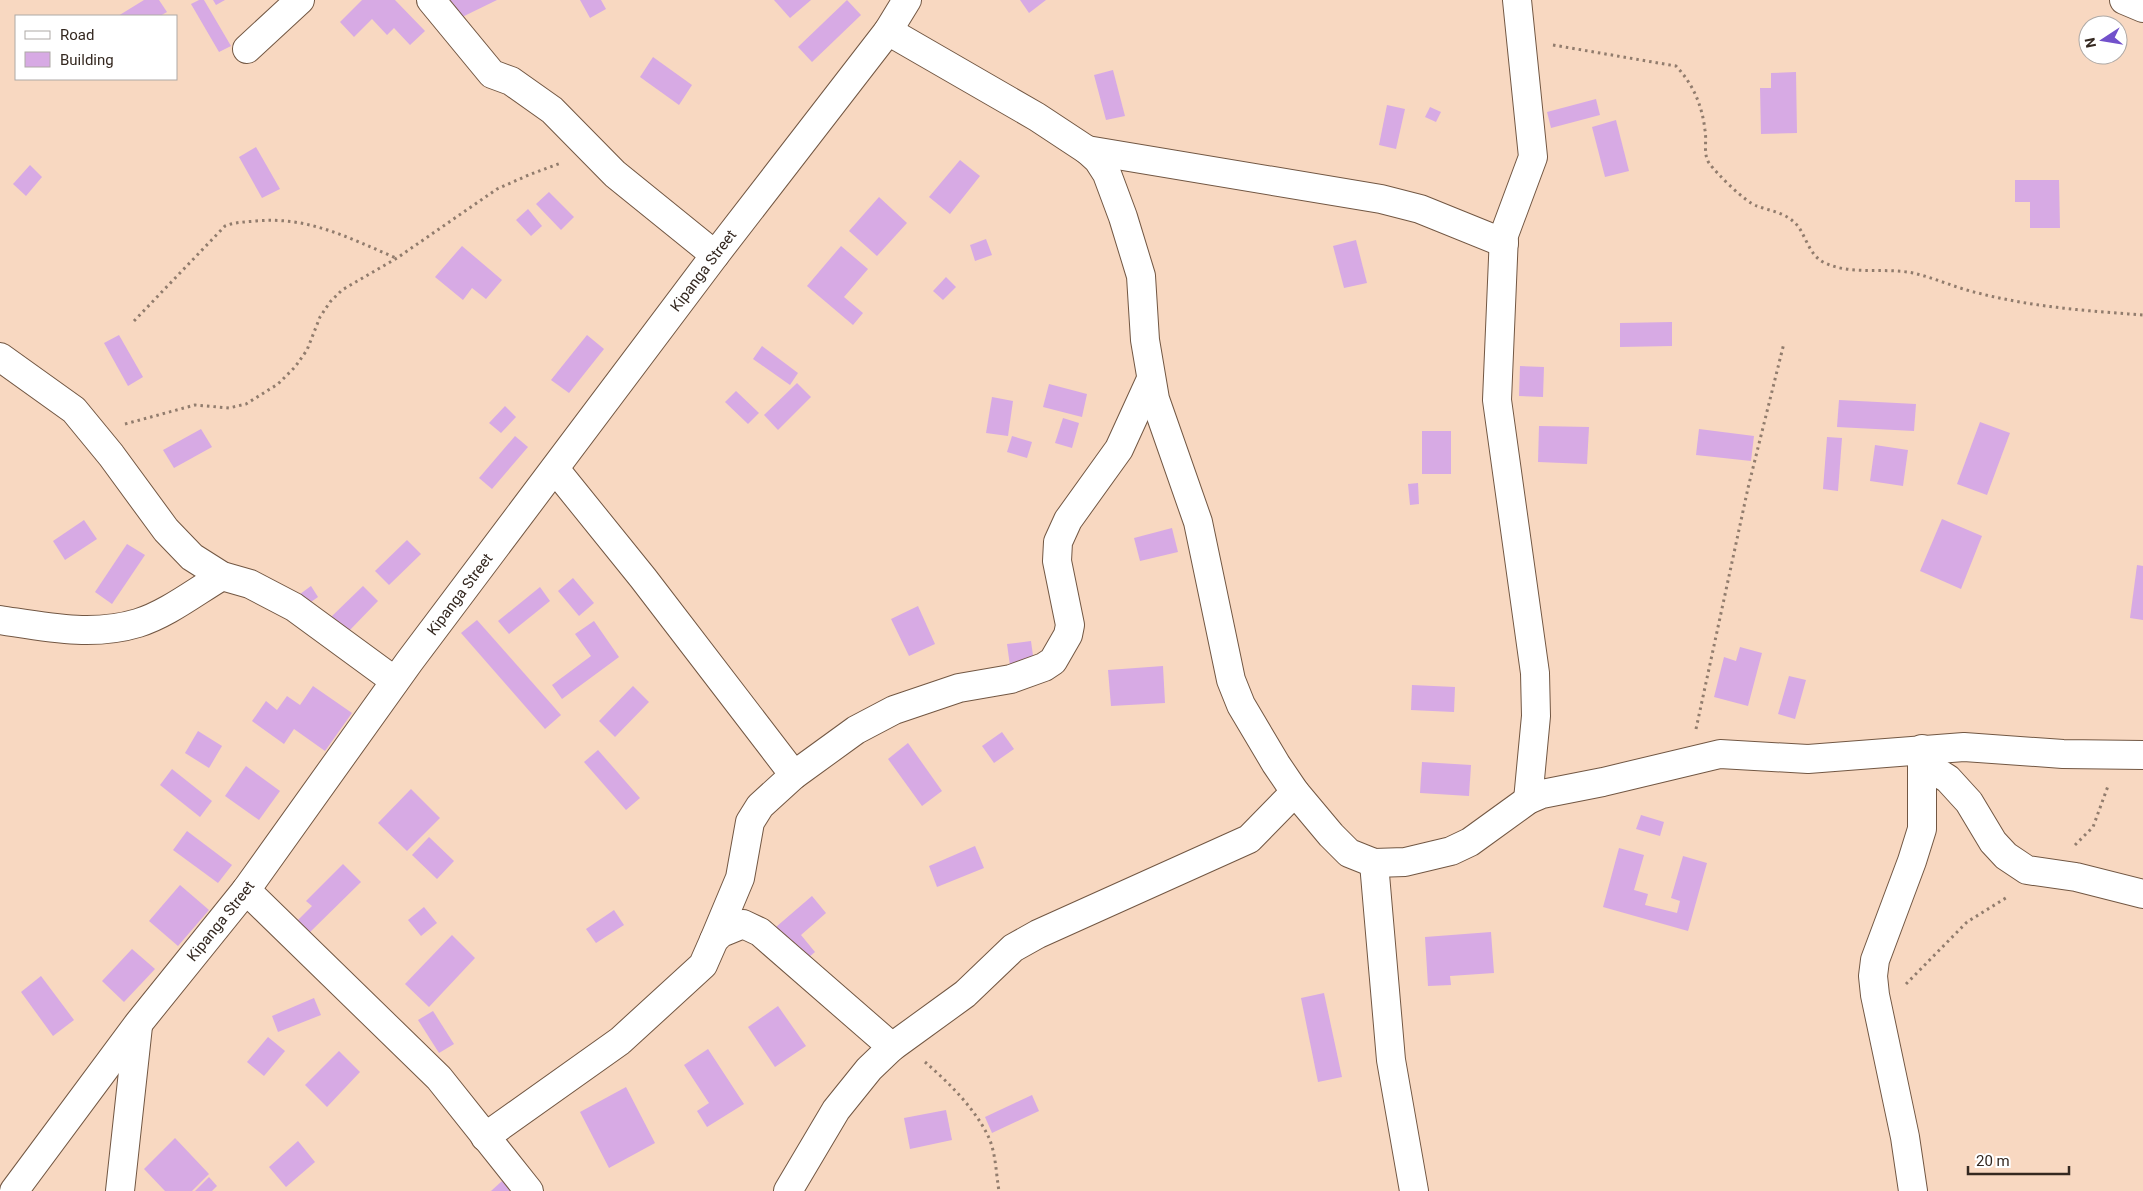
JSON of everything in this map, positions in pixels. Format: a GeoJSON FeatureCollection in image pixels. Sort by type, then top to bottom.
{"type":"FeatureCollection","features":[{"type":"Feature","properties":{"kind":"street"},"geometry":{"type":"LineString","coordinates":[[247,49],[300,0]]}},
{"type":"Feature","properties":{"kind":"street"},"geometry":{"type":"LineString","coordinates":[[431,0],[492,74],[511,81],[552,110],[616,174],[715,255]]}},
{"type":"Feature","properties":{"kind":"street","name":"Kipanga Street"},"geometry":{"type":"LineString","coordinates":[[14,1191],[138,1024],[246,890],[395,681],[715,255],[888,30],[907,0]]}},
{"type":"Feature","properties":{"kind":"street"},"geometry":{"type":"LineString","coordinates":[[1517,0],[1533,157],[1504,235],[1497,400],[1535,673],[1536,716],[1528,800]]}},
{"type":"Feature","properties":{"kind":"street"},"geometry":{"type":"LineString","coordinates":[[2124,0],[2143,8]]}},
{"type":"Feature","properties":{"kind":"street"},"geometry":{"type":"LineString","coordinates":[[888,30],[1037,117],[1087,150],[1098,160],[1107,174],[1141,276],[1145,340],[1154,399],[1189,491],[1198,522],[1231,680],[1241,705],[1295,792],[1331,835],[1349,853],[1374,863],[1405,862],[1451,851],[1470,842],[1528,800],[1549,792],[1603,782],[1720,754],[1808,759],[1922,756],[1964,747],[2063,754],[2130,755]]}},
{"type":"Feature","properties":{"kind":"street"},"geometry":{"type":"LineString","coordinates":[[1087,150],[1381,199],[1420,209],[1504,243]]}},
{"type":"Feature","properties":{"kind":"street"},"geometry":{"type":"LineString","coordinates":[[0,356],[74,410],[166,530],[192,557],[222,576],[250,584],[294,607],[395,681]]}},
{"type":"Feature","properties":{"kind":"street"},"geometry":{"type":"LineString","coordinates":[[485,1137],[620,1041],[703,965],[740,878],[750,822],[760,806],[794,774],[856,730],[894,710],[959,688],[1010,679],[1044,667],[1053,661],[1068,635],[1070,624],[1057,561],[1058,542],[1068,520],[1119,449],[1151,378]]}},
{"type":"Feature","properties":{"kind":"street"},"geometry":{"type":"LineString","coordinates":[[555,468],[643,578],[794,774]]}},
{"type":"Feature","properties":{"kind":"street"},"geometry":{"type":"LineString","coordinates":[[0,620],[53,628],[101,631],[138,623],[154,616],[222,576]]}},
{"type":"Feature","properties":{"kind":"street"},"geometry":{"type":"LineString","coordinates":[[1922,756],[1948,779],[1969,802],[1993,842],[2006,856],[2026,870],[2076,877],[2143,894]]}},
{"type":"Feature","properties":{"kind":"street"},"geometry":{"type":"LineString","coordinates":[[1913,1191],[1905,1137],[1878,1012],[1873,976],[1874,960],[1912,861],[1922,829],[1922,756]]}},
{"type":"Feature","properties":{"kind":"street"},"geometry":{"type":"LineString","coordinates":[[788,1191],[836,1110],[869,1069],[897,1044],[965,994],[1013,948],[1038,934],[1249,839],[1295,792]]}},
{"type":"Feature","properties":{"kind":"street"},"geometry":{"type":"LineString","coordinates":[[1374,863],[1391,1060],[1414,1191]]}},
{"type":"Feature","properties":{"kind":"street"},"geometry":{"type":"LineString","coordinates":[[246,890],[439,1078],[530,1191]]}},
{"type":"Feature","properties":{"kind":"street"},"geometry":{"type":"LineString","coordinates":[[714,940],[721,933],[738,925],[743,924],[754,929],[897,1044]]}},
{"type":"Feature","properties":{"kind":"street"},"geometry":{"type":"LineString","coordinates":[[120,1191],[138,1024]]}},
{"type":"Feature","properties":{"kind":"path"},"geometry":{"type":"LineString","coordinates":[[1521,41],[1676,66],[1688,78],[1697,98],[1706,130],[1705,152],[1708,162],[1755,206],[1773,210],[1787,216],[1796,224],[1802,237],[1817,258],[1824,263],[1846,269],[1912,273],[1979,294],[2065,309],[2143,315]]}},
{"type":"Feature","properties":{"kind":"path"},"geometry":{"type":"LineString","coordinates":[[92,433],[195,405],[229,408],[246,404],[278,384],[295,367],[307,350],[320,317],[342,290],[397,258],[497,190],[530,174],[592,151]]}},
{"type":"Feature","properties":{"kind":"path"},"geometry":{"type":"LineString","coordinates":[[134,320],[225,226],[232,223],[273,219],[302,222],[335,232],[397,258]]}},
{"type":"Feature","properties":{"kind":"path"},"geometry":{"type":"LineString","coordinates":[[1690,761],[1701,698],[1725,588],[1784,344]]}},
{"type":"Feature","properties":{"kind":"path"},"geometry":{"type":"LineString","coordinates":[[1878,1012],[1967,922],[2046,873],[2092,827],[2105,798],[2130,755]]}},
{"type":"Feature","properties":{"kind":"path"},"geometry":{"type":"LineString","coordinates":[[897,1044],[946,1080],[971,1109],[989,1139],[999,1191]]}},
{"type":"Feature","properties":{"kind":"building"},"geometry":{"type":"Polygon","coordinates":[[[144,0],[159,0],[167,12],[162,15],[120,15],[144,0]]]}},
{"type":"Feature","properties":{"kind":"building"},"geometry":{"type":"Polygon","coordinates":[[[204,0],[231,46],[219,52],[191,4],[204,0]]]}},
{"type":"Feature","properties":{"kind":"building"},"geometry":{"type":"Polygon","coordinates":[[[213,0],[225,0],[216,5],[213,0]]]}},
{"type":"Feature","properties":{"kind":"building"},"geometry":{"type":"Polygon","coordinates":[[[362,0],[395,0],[425,31],[410,45],[394,28],[387,35],[372,19],[354,37],[340,22],[362,0]]]}},
{"type":"Feature","properties":{"kind":"building"},"geometry":{"type":"Polygon","coordinates":[[[446,0],[497,0],[456,20],[446,0]]]}},
{"type":"Feature","properties":{"kind":"building"},"geometry":{"type":"Polygon","coordinates":[[[580,0],[601,0],[606,9],[590,18],[580,0]]]}},
{"type":"Feature","properties":{"kind":"building"},"geometry":{"type":"Polygon","coordinates":[[[774,0],[811,0],[790,18],[774,0]]]}},
{"type":"Feature","properties":{"kind":"building"},"geometry":{"type":"Polygon","coordinates":[[[847,0],[861,15],[812,62],[798,47],[847,0]]]}},
{"type":"Feature","properties":{"kind":"building"},"geometry":{"type":"Polygon","coordinates":[[[1020,0],[1046,0],[1029,13],[1020,0]]]}},
{"type":"Feature","properties":{"kind":"building"},"geometry":{"type":"Polygon","coordinates":[[[653,57],[692,85],[679,105],[640,77],[653,57]]]}},
{"type":"Feature","properties":{"kind":"building"},"geometry":{"type":"Polygon","coordinates":[[[1113,70],[1125,116],[1106,120],[1094,75],[1113,70]]]}},
{"type":"Feature","properties":{"kind":"building"},"geometry":{"type":"Polygon","coordinates":[[[1796,72],[1797,133],[1761,134],[1760,88],[1771,88],[1771,73],[1796,72]]]}},
{"type":"Feature","properties":{"kind":"building"},"geometry":{"type":"Polygon","coordinates":[[[1596,99],[1600,115],[1551,128],[1547,112],[1596,99]]]}},
{"type":"Feature","properties":{"kind":"building"},"geometry":{"type":"Polygon","coordinates":[[[1387,105],[1405,109],[1396,149],[1379,145],[1387,105]]]}},
{"type":"Feature","properties":{"kind":"building"},"geometry":{"type":"Polygon","coordinates":[[[1430,107],[1441,112],[1436,122],[1425,117],[1430,107]]]}},
{"type":"Feature","properties":{"kind":"building"},"geometry":{"type":"Polygon","coordinates":[[[1616,120],[1629,171],[1605,177],[1592,127],[1616,120]]]}},
{"type":"Feature","properties":{"kind":"building"},"geometry":{"type":"Polygon","coordinates":[[[256,147],[280,189],[262,198],[239,157],[256,147]]]}},
{"type":"Feature","properties":{"kind":"building"},"geometry":{"type":"Polygon","coordinates":[[[960,160],[980,176],[950,214],[929,197],[960,160]]]}},
{"type":"Feature","properties":{"kind":"building"},"geometry":{"type":"Polygon","coordinates":[[[30,165],[42,177],[26,196],[13,184],[30,165]]]}},
{"type":"Feature","properties":{"kind":"building"},"geometry":{"type":"Polygon","coordinates":[[[2015,180],[2059,180],[2060,228],[2030,228],[2030,202],[2015,202],[2015,180]]]}},
{"type":"Feature","properties":{"kind":"building"},"geometry":{"type":"Polygon","coordinates":[[[549,192],[574,217],[561,230],[536,204],[549,192]]]}},
{"type":"Feature","properties":{"kind":"building"},"geometry":{"type":"Polygon","coordinates":[[[879,197],[907,223],[877,256],[849,231],[879,197]]]}},
{"type":"Feature","properties":{"kind":"building"},"geometry":{"type":"Polygon","coordinates":[[[528,209],[542,226],[531,236],[516,220],[528,209]]]}},
{"type":"Feature","properties":{"kind":"building"},"geometry":{"type":"Polygon","coordinates":[[[986,239],[992,255],[975,261],[970,245],[986,239]]]}},
{"type":"Feature","properties":{"kind":"building"},"geometry":{"type":"Polygon","coordinates":[[[1356,240],[1367,283],[1344,288],[1333,246],[1356,240]]]}},
{"type":"Feature","properties":{"kind":"building"},"geometry":{"type":"Polygon","coordinates":[[[462,246],[502,280],[486,299],[472,288],[463,300],[435,277],[462,246]]]}},
{"type":"Feature","properties":{"kind":"building"},"geometry":{"type":"Polygon","coordinates":[[[841,246],[868,269],[844,297],[863,313],[853,325],[807,286],[841,246]]]}},
{"type":"Feature","properties":{"kind":"building"},"geometry":{"type":"Polygon","coordinates":[[[946,277],[956,287],[943,300],[933,291],[946,277]]]}},
{"type":"Feature","properties":{"kind":"building"},"geometry":{"type":"Polygon","coordinates":[[[1672,322],[1672,346],[1620,347],[1620,323],[1672,322]]]}},
{"type":"Feature","properties":{"kind":"building"},"geometry":{"type":"Polygon","coordinates":[[[119,335],[143,377],[128,386],[104,343],[119,335]]]}},
{"type":"Feature","properties":{"kind":"building"},"geometry":{"type":"Polygon","coordinates":[[[587,335],[604,349],[569,393],[551,380],[587,335]]]}},
{"type":"Feature","properties":{"kind":"building"},"geometry":{"type":"Polygon","coordinates":[[[762,346],[798,373],[790,385],[753,359],[762,346]]]}},
{"type":"Feature","properties":{"kind":"building"},"geometry":{"type":"Polygon","coordinates":[[[1520,366],[1544,367],[1543,397],[1519,396],[1520,366]]]}},
{"type":"Feature","properties":{"kind":"building"},"geometry":{"type":"Polygon","coordinates":[[[797,383],[811,397],[778,430],[764,415],[797,383]]]}},
{"type":"Feature","properties":{"kind":"building"},"geometry":{"type":"Polygon","coordinates":[[[1049,384],[1087,394],[1082,417],[1043,407],[1049,384]]]}},
{"type":"Feature","properties":{"kind":"building"},"geometry":{"type":"Polygon","coordinates":[[[736,391],[759,413],[748,424],[725,402],[736,391]]]}},
{"type":"Feature","properties":{"kind":"building"},"geometry":{"type":"Polygon","coordinates":[[[992,397],[1013,401],[1008,436],[986,433],[992,397]]]}},
{"type":"Feature","properties":{"kind":"building"},"geometry":{"type":"Polygon","coordinates":[[[1839,400],[1916,404],[1914,431],[1837,427],[1839,400]]]}},
{"type":"Feature","properties":{"kind":"building"},"geometry":{"type":"Polygon","coordinates":[[[505,406],[516,417],[501,433],[489,423],[505,406]]]}},
{"type":"Feature","properties":{"kind":"building"},"geometry":{"type":"Polygon","coordinates":[[[1063,418],[1079,423],[1072,448],[1055,443],[1063,418]]]}},
{"type":"Feature","properties":{"kind":"building"},"geometry":{"type":"Polygon","coordinates":[[[1980,422],[2010,433],[1987,495],[1957,484],[1980,422]]]}},
{"type":"Feature","properties":{"kind":"building"},"geometry":{"type":"Polygon","coordinates":[[[1539,426],[1589,427],[1587,464],[1538,462],[1539,426]]]}},
{"type":"Feature","properties":{"kind":"building"},"geometry":{"type":"Polygon","coordinates":[[[201,429],[212,447],[174,468],[163,450],[201,429]]]}},
{"type":"Feature","properties":{"kind":"building"},"geometry":{"type":"Polygon","coordinates":[[[1699,429],[1754,436],[1751,461],[1696,455],[1699,429]]]}},
{"type":"Feature","properties":{"kind":"building"},"geometry":{"type":"Polygon","coordinates":[[[1422,431],[1451,431],[1451,474],[1422,474],[1422,431]]]}},
{"type":"Feature","properties":{"kind":"building"},"geometry":{"type":"Polygon","coordinates":[[[515,436],[528,447],[492,489],[479,478],[515,436]]]}},
{"type":"Feature","properties":{"kind":"building"},"geometry":{"type":"Polygon","coordinates":[[[1012,436],[1032,442],[1027,458],[1007,452],[1012,436]]]}},
{"type":"Feature","properties":{"kind":"building"},"geometry":{"type":"Polygon","coordinates":[[[1827,437],[1842,438],[1838,491],[1823,489],[1827,437]]]}},
{"type":"Feature","properties":{"kind":"building"},"geometry":{"type":"Polygon","coordinates":[[[1875,445],[1908,450],[1903,486],[1870,481],[1875,445]]]}},
{"type":"Feature","properties":{"kind":"building"},"geometry":{"type":"Polygon","coordinates":[[[1418,483],[1419,504],[1410,505],[1408,484],[1418,483]]]}},
{"type":"Feature","properties":{"kind":"building"},"geometry":{"type":"Polygon","coordinates":[[[1942,519],[1982,536],[1961,589],[1920,571],[1942,519]]]}},
{"type":"Feature","properties":{"kind":"building"},"geometry":{"type":"Polygon","coordinates":[[[84,520],[97,539],[65,560],[53,541],[84,520]]]}},
{"type":"Feature","properties":{"kind":"building"},"geometry":{"type":"Polygon","coordinates":[[[1172,528],[1178,552],[1140,561],[1134,538],[1172,528]]]}},
{"type":"Feature","properties":{"kind":"building"},"geometry":{"type":"Polygon","coordinates":[[[407,540],[421,554],[389,585],[375,571],[407,540]]]}},
{"type":"Feature","properties":{"kind":"building"},"geometry":{"type":"Polygon","coordinates":[[[127,544],[145,555],[112,604],[95,592],[127,544]]]}},
{"type":"Feature","properties":{"kind":"building"},"geometry":{"type":"Polygon","coordinates":[[[2137,565],[2143,566],[2143,620],[2130,618],[2137,565]]]}},
{"type":"Feature","properties":{"kind":"building"},"geometry":{"type":"Polygon","coordinates":[[[573,578],[594,603],[579,616],[558,591],[573,578]]]}},
{"type":"Feature","properties":{"kind":"building"},"geometry":{"type":"Polygon","coordinates":[[[311,586],[318,597],[304,607],[296,597],[311,586]]]}},
{"type":"Feature","properties":{"kind":"building"},"geometry":{"type":"Polygon","coordinates":[[[363,586],[378,601],[347,633],[331,617],[363,586]]]}},
{"type":"Feature","properties":{"kind":"building"},"geometry":{"type":"Polygon","coordinates":[[[540,587],[550,601],[509,634],[498,621],[540,587]]]}},
{"type":"Feature","properties":{"kind":"building"},"geometry":{"type":"Polygon","coordinates":[[[918,606],[935,644],[909,656],[891,619],[918,606]]]}},
{"type":"Feature","properties":{"kind":"building"},"geometry":{"type":"Polygon","coordinates":[[[477,620],[561,715],[545,729],[461,633],[477,620]]]}},
{"type":"Feature","properties":{"kind":"building"},"geometry":{"type":"Polygon","coordinates":[[[594,621],[619,657],[562,699],[552,685],[591,656],[575,634],[594,621]]]}},
{"type":"Feature","properties":{"kind":"building"},"geometry":{"type":"Polygon","coordinates":[[[1031,641],[1035,670],[1011,673],[1007,644],[1031,641]]]}},
{"type":"Feature","properties":{"kind":"building"},"geometry":{"type":"Polygon","coordinates":[[[1740,647],[1762,653],[1748,706],[1714,697],[1724,657],[1736,661],[1740,647]]]}},
{"type":"Feature","properties":{"kind":"building"},"geometry":{"type":"Polygon","coordinates":[[[1163,666],[1165,703],[1111,706],[1108,670],[1163,666]]]}},
{"type":"Feature","properties":{"kind":"building"},"geometry":{"type":"Polygon","coordinates":[[[1789,676],[1806,680],[1795,719],[1778,714],[1789,676]]]}},
{"type":"Feature","properties":{"kind":"building"},"geometry":{"type":"Polygon","coordinates":[[[1412,685],[1455,687],[1454,712],[1411,710],[1412,685]]]}},
{"type":"Feature","properties":{"kind":"building"},"geometry":{"type":"Polygon","coordinates":[[[313,686],[352,713],[325,751],[294,729],[284,744],[252,721],[266,701],[277,710],[287,696],[300,705],[313,686]]]}},
{"type":"Feature","properties":{"kind":"building"},"geometry":{"type":"Polygon","coordinates":[[[633,686],[649,702],[615,737],[599,721],[633,686]]]}},
{"type":"Feature","properties":{"kind":"building"},"geometry":{"type":"Polygon","coordinates":[[[198,731],[222,746],[209,768],[185,753],[198,731]]]}},
{"type":"Feature","properties":{"kind":"building"},"geometry":{"type":"Polygon","coordinates":[[[1002,732],[1014,749],[994,763],[982,746],[1002,732]]]}},
{"type":"Feature","properties":{"kind":"building"},"geometry":{"type":"Polygon","coordinates":[[[908,743],[942,791],[922,806],[888,759],[908,743]]]}},
{"type":"Feature","properties":{"kind":"building"},"geometry":{"type":"Polygon","coordinates":[[[598,750],[640,798],[626,810],[584,762],[598,750]]]}},
{"type":"Feature","properties":{"kind":"building"},"geometry":{"type":"Polygon","coordinates":[[[1422,762],[1471,765],[1469,796],[1420,793],[1422,762]]]}},
{"type":"Feature","properties":{"kind":"building"},"geometry":{"type":"Polygon","coordinates":[[[246,766],[280,791],[259,820],[225,796],[246,766]]]}},
{"type":"Feature","properties":{"kind":"building"},"geometry":{"type":"Polygon","coordinates":[[[172,769],[212,801],[200,817],[160,785],[172,769]]]}},
{"type":"Feature","properties":{"kind":"building"},"geometry":{"type":"Polygon","coordinates":[[[411,789],[440,818],[407,851],[378,823],[411,789]]]}},
{"type":"Feature","properties":{"kind":"building"},"geometry":{"type":"Polygon","coordinates":[[[1641,815],[1664,822],[1660,836],[1636,829],[1641,815]]]}},
{"type":"Feature","properties":{"kind":"building"},"geometry":{"type":"Polygon","coordinates":[[[187,831],[232,865],[218,883],[173,850],[187,831]]]}},
{"type":"Feature","properties":{"kind":"building"},"geometry":{"type":"Polygon","coordinates":[[[429,837],[454,861],[437,879],[412,855],[429,837]]]}},
{"type":"Feature","properties":{"kind":"building"},"geometry":{"type":"Polygon","coordinates":[[[975,846],[984,868],[937,887],[929,866],[975,846]]]}},
{"type":"Feature","properties":{"kind":"building"},"geometry":{"type":"Polygon","coordinates":[[[1619,848],[1644,855],[1634,890],[1648,894],[1645,905],[1677,913],[1680,901],[1671,898],[1683,856],[1707,863],[1688,931],[1603,907],[1619,848]]]}},
{"type":"Feature","properties":{"kind":"building"},"geometry":{"type":"Polygon","coordinates":[[[343,864],[361,882],[306,936],[294,924],[312,906],[306,901],[343,864]]]}},
{"type":"Feature","properties":{"kind":"building"},"geometry":{"type":"Polygon","coordinates":[[[180,885],[209,910],[178,946],[149,921],[180,885]]]}},
{"type":"Feature","properties":{"kind":"building"},"geometry":{"type":"Polygon","coordinates":[[[812,896],[826,913],[801,935],[815,952],[802,963],[789,942],[776,927],[812,896]]]}},
{"type":"Feature","properties":{"kind":"building"},"geometry":{"type":"Polygon","coordinates":[[[424,907],[437,923],[421,936],[408,920],[424,907]]]}},
{"type":"Feature","properties":{"kind":"building"},"geometry":{"type":"Polygon","coordinates":[[[614,910],[624,925],[596,943],[586,929],[614,910]]]}},
{"type":"Feature","properties":{"kind":"building"},"geometry":{"type":"Polygon","coordinates":[[[1491,932],[1494,973],[1450,976],[1451,985],[1428,986],[1425,937],[1491,932]]]}},
{"type":"Feature","properties":{"kind":"building"},"geometry":{"type":"Polygon","coordinates":[[[452,935],[475,958],[429,1007],[405,984],[452,935]]]}},
{"type":"Feature","properties":{"kind":"building"},"geometry":{"type":"Polygon","coordinates":[[[132,949],[155,969],[124,1002],[102,981],[132,949]]]}},
{"type":"Feature","properties":{"kind":"building"},"geometry":{"type":"Polygon","coordinates":[[[41,976],[74,1020],[53,1036],[21,992],[41,976]]]}},
{"type":"Feature","properties":{"kind":"building"},"geometry":{"type":"Polygon","coordinates":[[[1324,993],[1342,1077],[1318,1082],[1301,998],[1324,993]]]}},
{"type":"Feature","properties":{"kind":"building"},"geometry":{"type":"Polygon","coordinates":[[[314,998],[321,1015],[278,1032],[272,1016],[314,998]]]}},
{"type":"Feature","properties":{"kind":"building"},"geometry":{"type":"Polygon","coordinates":[[[778,1006],[806,1046],[775,1067],[748,1027],[778,1006]]]}},
{"type":"Feature","properties":{"kind":"building"},"geometry":{"type":"Polygon","coordinates":[[[433,1011],[454,1044],[439,1053],[418,1020],[433,1011]]]}},
{"type":"Feature","properties":{"kind":"building"},"geometry":{"type":"Polygon","coordinates":[[[268,1037],[285,1051],[264,1076],[247,1062],[268,1037]]]}},
{"type":"Feature","properties":{"kind":"building"},"geometry":{"type":"Polygon","coordinates":[[[708,1049],[744,1104],[707,1127],[697,1111],[709,1103],[684,1065],[708,1049]]]}},
{"type":"Feature","properties":{"kind":"building"},"geometry":{"type":"Polygon","coordinates":[[[339,1051],[360,1072],[327,1107],[305,1085],[339,1051]]]}},
{"type":"Feature","properties":{"kind":"building"},"geometry":{"type":"Polygon","coordinates":[[[626,1087],[655,1143],[609,1168],[580,1112],[626,1087]]]}},
{"type":"Feature","properties":{"kind":"building"},"geometry":{"type":"Polygon","coordinates":[[[1032,1095],[1039,1111],[992,1133],[985,1117],[1032,1095]]]}},
{"type":"Feature","properties":{"kind":"building"},"geometry":{"type":"Polygon","coordinates":[[[946,1110],[952,1140],[910,1149],[904,1118],[946,1110]]]}},
{"type":"Feature","properties":{"kind":"building"},"geometry":{"type":"Polygon","coordinates":[[[175,1138],[209,1174],[192,1191],[165,1191],[144,1169],[175,1138]]]}},
{"type":"Feature","properties":{"kind":"building"},"geometry":{"type":"Polygon","coordinates":[[[298,1141],[315,1162],[286,1187],[269,1167],[298,1141]]]}},
{"type":"Feature","properties":{"kind":"building"},"geometry":{"type":"Polygon","coordinates":[[[209,1177],[217,1186],[212,1191],[195,1191],[209,1177]]]}},
{"type":"Feature","properties":{"kind":"building"},"geometry":{"type":"Polygon","coordinates":[[[502,1181],[511,1191],[491,1191],[502,1181]]]}}]}
